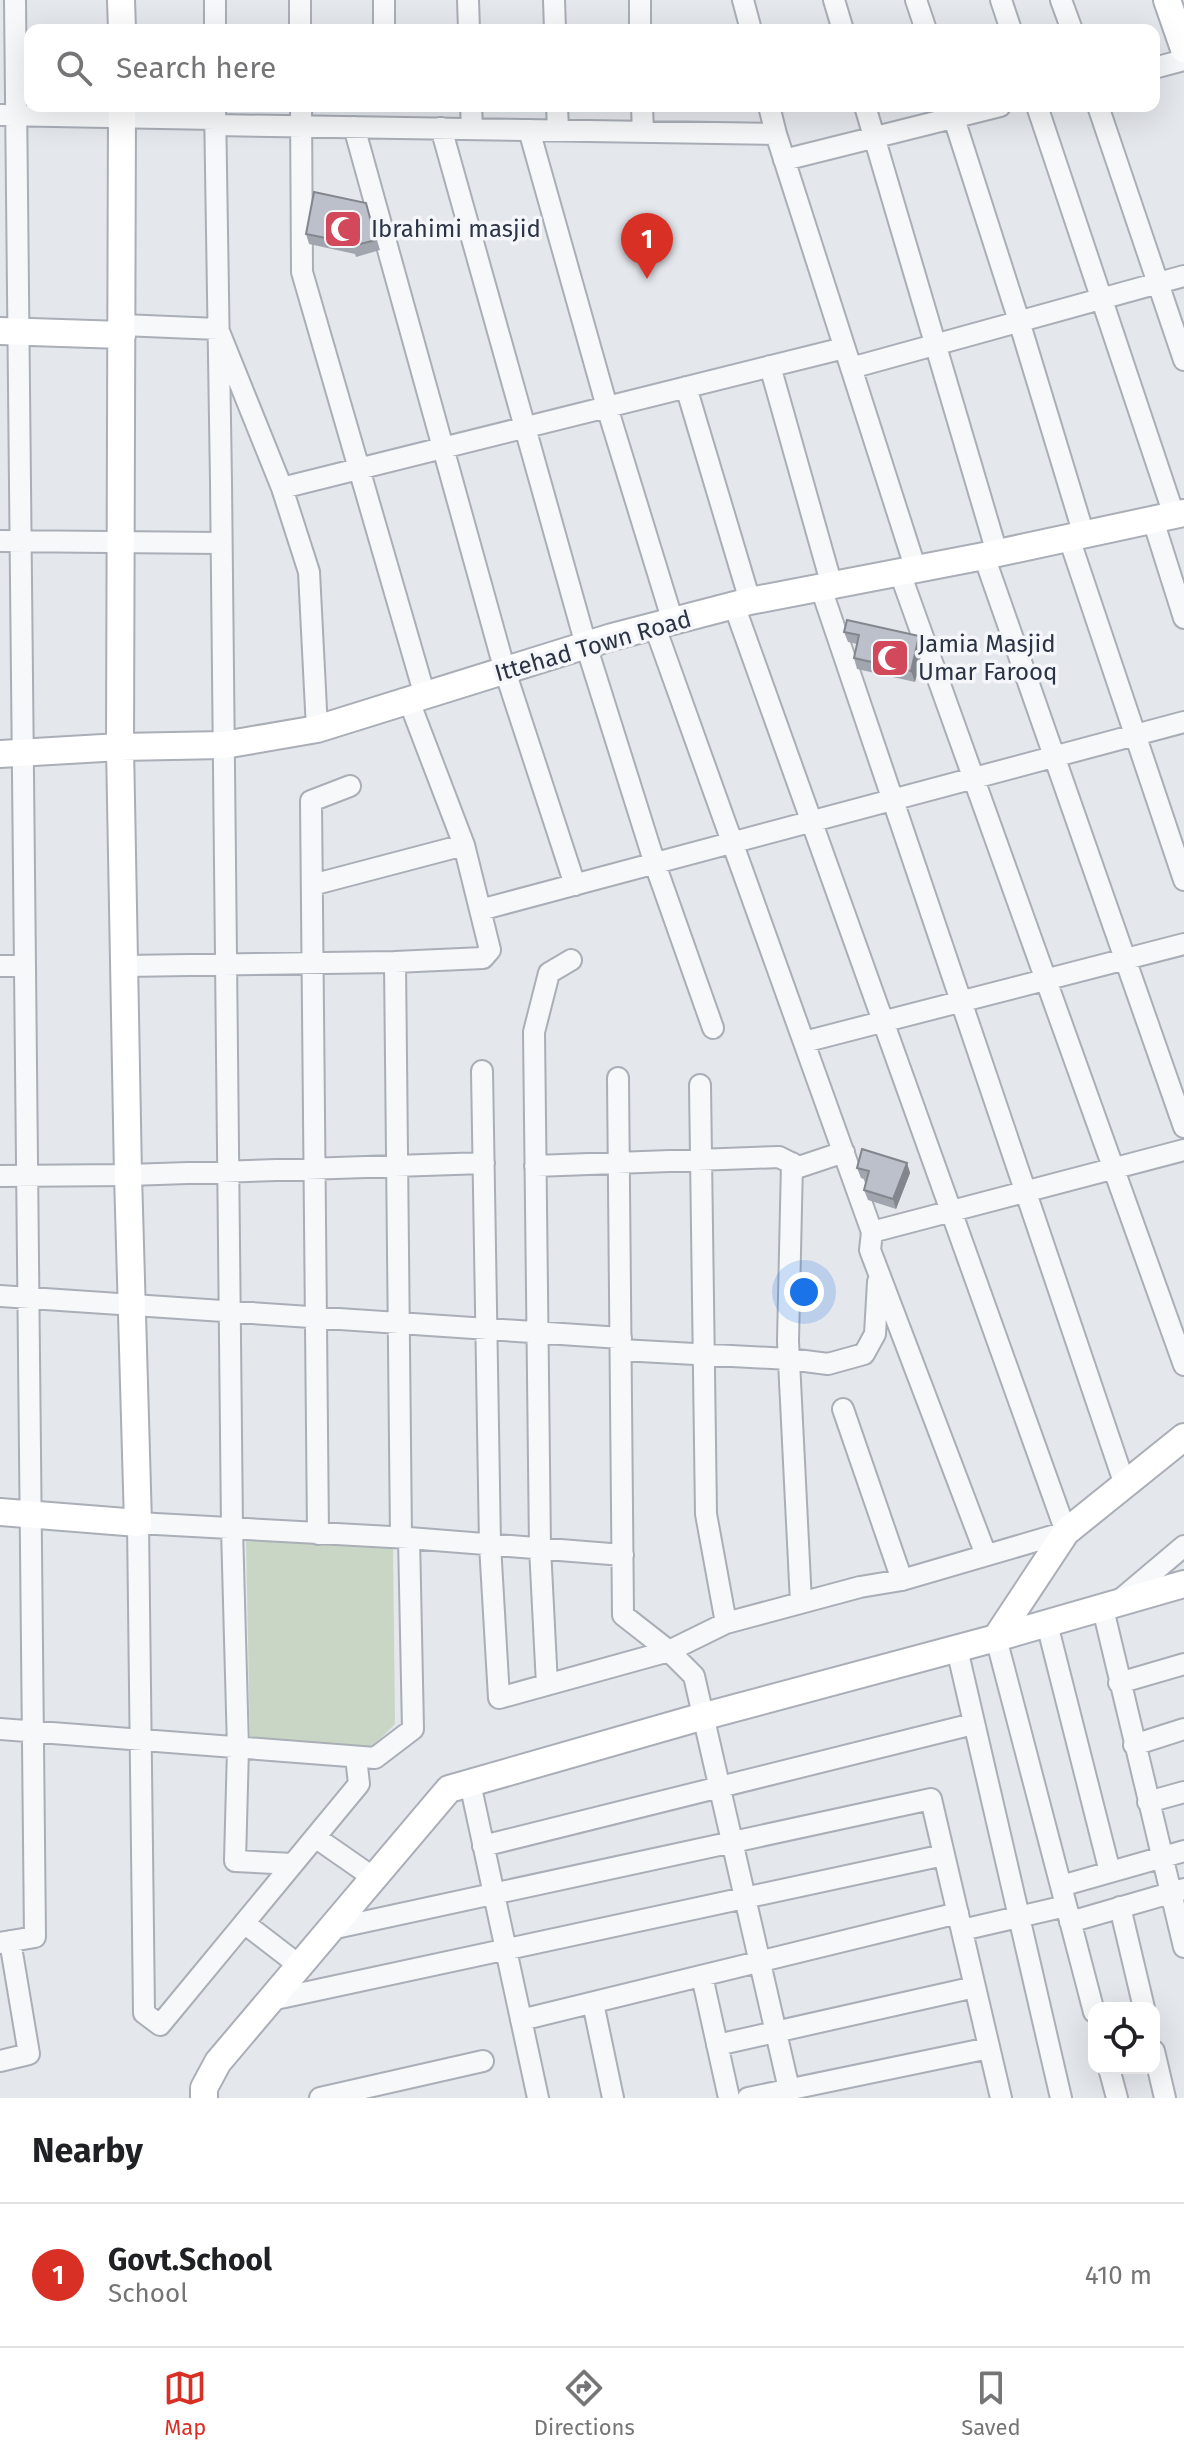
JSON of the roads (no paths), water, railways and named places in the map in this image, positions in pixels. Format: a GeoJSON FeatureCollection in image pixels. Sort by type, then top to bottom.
{"type":"FeatureCollection","features":[{"type":"Feature","properties":{"kind":"street"},"geometry":{"type":"LineString","coordinates":[[0,2061],[29,2054],[10,1999],[5,1942],[35,1937],[25,966],[11,753],[8,115],[15,0]]}},
{"type":"Feature","properties":{"kind":"street"},"geometry":{"type":"LineString","coordinates":[[121,0],[122,24]]}},
{"type":"Feature","properties":{"kind":"street"},"geometry":{"type":"LineString","coordinates":[[215,0],[215,24]]}},
{"type":"Feature","properties":{"kind":"street"},"geometry":{"type":"LineString","coordinates":[[300,0],[300,24]]}},
{"type":"Feature","properties":{"kind":"street"},"geometry":{"type":"LineString","coordinates":[[384,0],[384,24]]}},
{"type":"Feature","properties":{"kind":"street"},"geometry":{"type":"LineString","coordinates":[[468,0],[469,24]]}},
{"type":"Feature","properties":{"kind":"street"},"geometry":{"type":"LineString","coordinates":[[554,0],[555,24]]}},
{"type":"Feature","properties":{"kind":"street"},"geometry":{"type":"LineString","coordinates":[[640,0],[640,24]]}},
{"type":"Feature","properties":{"kind":"street"},"geometry":{"type":"LineString","coordinates":[[743,0],[749,24]]}},
{"type":"Feature","properties":{"kind":"street"},"geometry":{"type":"LineString","coordinates":[[834,0],[841,24]]}},
{"type":"Feature","properties":{"kind":"street"},"geometry":{"type":"LineString","coordinates":[[916,0],[924,24]]}},
{"type":"Feature","properties":{"kind":"street"},"geometry":{"type":"LineString","coordinates":[[1001,0],[1009,24]]}},
{"type":"Feature","properties":{"kind":"street"},"geometry":{"type":"LineString","coordinates":[[1061,0],[1070,24]]}},
{"type":"Feature","properties":{"kind":"street"},"geometry":{"type":"LineString","coordinates":[[1167,0],[1184,49]]}},
{"type":"Feature","properties":{"kind":"street"},"geometry":{"type":"LineString","coordinates":[[1160,66],[1184,60]]}},
{"type":"Feature","properties":{"kind":"street"},"geometry":{"type":"LineString","coordinates":[[8,115],[122,112],[301,116],[354,127],[776,134]]}},
{"type":"Feature","properties":{"kind":"street"},"geometry":{"type":"LineString","coordinates":[[122,112],[120,747],[138,1523],[144,2013],[160,2025],[359,1784],[356,1757]]}},
{"type":"Feature","properties":{"kind":"street"},"geometry":{"type":"LineString","coordinates":[[384,112],[384,128]]}},
{"type":"Feature","properties":{"kind":"street"},"geometry":{"type":"LineString","coordinates":[[471,112],[472,129]]}},
{"type":"Feature","properties":{"kind":"street"},"geometry":{"type":"LineString","coordinates":[[557,112],[558,130]]}},
{"type":"Feature","properties":{"kind":"street"},"geometry":{"type":"LineString","coordinates":[[642,112],[643,132]]}},
{"type":"Feature","properties":{"kind":"street"},"geometry":{"type":"LineString","coordinates":[[770,112],[851,368],[908,571],[974,778],[1184,1365]]}},
{"type":"Feature","properties":{"kind":"street"},"geometry":{"type":"LineString","coordinates":[[867,112],[936,345],[990,554],[1054,757],[1184,1127]]}},
{"type":"Feature","properties":{"kind":"street"},"geometry":{"type":"LineString","coordinates":[[784,160],[875,137],[952,112],[1019,321],[1076,537],[1184,880]]}},
{"type":"Feature","properties":{"kind":"street"},"geometry":{"type":"LineString","coordinates":[[1039,112],[1170,516],[1184,618]]}},
{"type":"Feature","properties":{"kind":"street"},"geometry":{"type":"LineString","coordinates":[[1100,112],[1184,360]]}},
{"type":"Feature","properties":{"kind":"street"},"geometry":{"type":"LineString","coordinates":[[215,116],[232,1529],[238,1748],[235,1861],[293,1864]]}},
{"type":"Feature","properties":{"kind":"street"},"geometry":{"type":"LineString","coordinates":[[124,966],[395,962],[483,958],[490,950],[464,845],[417,699],[361,468],[302,272],[301,116]]}},
{"type":"Feature","properties":{"kind":"street"},"geometry":{"type":"LineString","coordinates":[[354,127],[505,671],[575,885]]}},
{"type":"Feature","properties":{"kind":"street"},"geometry":{"type":"LineString","coordinates":[[441,128],[586,645],[655,864],[713,1028]]}},
{"type":"Feature","properties":{"kind":"street"},"geometry":{"type":"LineString","coordinates":[[529,130],[664,625],[732,843],[872,1232],[870,1250],[986,1555]]}},
{"type":"Feature","properties":{"kind":"street"},"geometry":{"type":"LineString","coordinates":[[851,368],[1184,276]]}},
{"type":"Feature","properties":{"kind":"street"},"geometry":{"type":"LineString","coordinates":[[9,332],[218,329]]}},
{"type":"Feature","properties":{"kind":"street"},"geometry":{"type":"LineString","coordinates":[[218,329],[282,488],[309,572],[317,729]]}},
{"type":"Feature","properties":{"kind":"street"},"geometry":{"type":"LineString","coordinates":[[282,488],[844,348]]}},
{"type":"Feature","properties":{"kind":"street"},"geometry":{"type":"LineString","coordinates":[[770,366],[826,587],[892,800],[1125,1485]]}},
{"type":"Feature","properties":{"kind":"street"},"geometry":{"type":"LineString","coordinates":[[686,387],[742,603],[811,822],[1066,1532]]}},
{"type":"Feature","properties":{"kind":"street","name":"Ittehad Town Road"},"geometry":{"type":"LineString","coordinates":[[11,753],[224,745],[317,729],[586,645],[742,603],[1170,516]]}},
{"type":"Feature","properties":{"kind":"street"},"geometry":{"type":"LineString","coordinates":[[10,541],[220,543]]}},
{"type":"Feature","properties":{"kind":"street"},"geometry":{"type":"LineString","coordinates":[[480,910],[1184,722]]}},
{"type":"Feature","properties":{"kind":"street"},"geometry":{"type":"LineString","coordinates":[[318,1534],[311,801],[350,786]]}},
{"type":"Feature","properties":{"kind":"street"},"geometry":{"type":"LineString","coordinates":[[312,885],[464,845]]}},
{"type":"Feature","properties":{"kind":"street"},"geometry":{"type":"LineString","coordinates":[[804,1042],[1184,944]]}},
{"type":"Feature","properties":{"kind":"street"},"geometry":{"type":"LineString","coordinates":[[547,1685],[540,1548],[534,1032],[549,973],[571,960]]}},
{"type":"Feature","properties":{"kind":"street"},"geometry":{"type":"LineString","coordinates":[[0,1729],[375,1758],[413,1729],[399,1323],[395,962]]}},
{"type":"Feature","properties":{"kind":"street"},"geometry":{"type":"LineString","coordinates":[[0,966],[25,966]]}},
{"type":"Feature","properties":{"kind":"street"},"geometry":{"type":"LineString","coordinates":[[482,1071],[490,1545],[499,1698],[669,1651],[726,1623],[860,1587],[902,1580],[1066,1532]]}},
{"type":"Feature","properties":{"kind":"street"},"geometry":{"type":"LineString","coordinates":[[618,1078],[623,1615],[669,1651],[694,1676],[789,2089]]}},
{"type":"Feature","properties":{"kind":"street"},"geometry":{"type":"LineString","coordinates":[[700,1085],[706,1514],[726,1623]]}},
{"type":"Feature","properties":{"kind":"street"},"geometry":{"type":"LineString","coordinates":[[872,1232],[1184,1150]]}},
{"type":"Feature","properties":{"kind":"street"},"geometry":{"type":"LineString","coordinates":[[535,1166],[779,1157],[799,1167],[844,1152]]}},
{"type":"Feature","properties":{"kind":"street"},"geometry":{"type":"LineString","coordinates":[[0,1176],[128,1175],[484,1163]]}},
{"type":"Feature","properties":{"kind":"street"},"geometry":{"type":"LineString","coordinates":[[792,1163],[789,1359],[801,1603]]}},
{"type":"Feature","properties":{"kind":"street"},"geometry":{"type":"LineString","coordinates":[[0,1296],[538,1332],[703,1356],[789,1359],[828,1364],[864,1354],[875,1334],[879,1271]]}},
{"type":"Feature","properties":{"kind":"street"},"geometry":{"type":"LineString","coordinates":[[843,1409],[902,1580]]}},
{"type":"Feature","properties":{"kind":"street"},"geometry":{"type":"LineString","coordinates":[[1091,2002],[996,1638],[1066,1532],[1184,1437]]}},
{"type":"Feature","properties":{"kind":"street"},"geometry":{"type":"LineString","coordinates":[[0,1512],[623,1555]]}},
{"type":"Feature","properties":{"kind":"street"},"geometry":{"type":"LineString","coordinates":[[1107,1608],[1184,1546]]}},
{"type":"Feature","properties":{"kind":"street"},"geometry":{"type":"LineString","coordinates":[[204,2098],[204,2088],[218,2062],[449,1789],[703,1716],[1107,1608],[1184,1584]]}},
{"type":"Feature","properties":{"kind":"street"},"geometry":{"type":"LineString","coordinates":[[1107,1608],[1119,1683],[1161,1858],[1177,1891],[1184,1945]]}},
{"type":"Feature","properties":{"kind":"street"},"geometry":{"type":"LineString","coordinates":[[1047,1624],[1110,1872]]}},
{"type":"Feature","properties":{"kind":"street"},"geometry":{"type":"LineString","coordinates":[[957,1649],[1061,2098]]}},
{"type":"Feature","properties":{"kind":"street"},"geometry":{"type":"LineString","coordinates":[[1119,1683],[1184,1664]]}},
{"type":"Feature","properties":{"kind":"street"},"geometry":{"type":"LineString","coordinates":[[483,1846],[973,1724]]}},
{"type":"Feature","properties":{"kind":"street"},"geometry":{"type":"LineString","coordinates":[[1134,1745],[1184,1729]]}},
{"type":"Feature","properties":{"kind":"street"},"geometry":{"type":"LineString","coordinates":[[470,1783],[538,2098]]}},
{"type":"Feature","properties":{"kind":"street"},"geometry":{"type":"LineString","coordinates":[[1148,1802],[1184,1792]]}},
{"type":"Feature","properties":{"kind":"street"},"geometry":{"type":"LineString","coordinates":[[331,1929],[931,1799],[1001,2098]]}},
{"type":"Feature","properties":{"kind":"street"},"geometry":{"type":"LineString","coordinates":[[315,1837],[374,1878]]}},
{"type":"Feature","properties":{"kind":"street"},"geometry":{"type":"LineString","coordinates":[[1065,1905],[1110,1872],[1184,1851]]}},
{"type":"Feature","properties":{"kind":"street"},"geometry":{"type":"LineString","coordinates":[[271,2000],[944,1855]]}},
{"type":"Feature","properties":{"kind":"street"},"geometry":{"type":"LineString","coordinates":[[521,2020],[760,1962],[960,1922],[1018,1917],[1065,1905],[1120,1907],[1177,1891]]}},
{"type":"Feature","properties":{"kind":"street"},"geometry":{"type":"LineString","coordinates":[[1120,1907],[1143,2002]]}},
{"type":"Feature","properties":{"kind":"street"},"geometry":{"type":"LineString","coordinates":[[244,1923],[300,1966]]}},
{"type":"Feature","properties":{"kind":"street"},"geometry":{"type":"LineString","coordinates":[[702,1976],[729,2098]]}},
{"type":"Feature","properties":{"kind":"street"},"geometry":{"type":"LineString","coordinates":[[717,2045],[975,1987]]}},
{"type":"Feature","properties":{"kind":"street"},"geometry":{"type":"LineString","coordinates":[[593,2003],[613,2098]]}},
{"type":"Feature","properties":{"kind":"street"},"geometry":{"type":"LineString","coordinates":[[748,2098],[989,2048]]}},
{"type":"Feature","properties":{"kind":"street"},"geometry":{"type":"LineString","coordinates":[[320,2098],[483,2061]]}},
{"type":"Feature","properties":{"kind":"street"},"geometry":{"type":"LineString","coordinates":[[1111,2074],[1117,2098]]}},
{"type":"Feature","properties":{"kind":"street"},"geometry":{"type":"LineString","coordinates":[[1159,2074],[1165,2098]]}},
{"type":"Feature","properties":{"kind":"place","name":"Ibrahimi masjid"},"geometry":{"type":"Point","coordinates":[343,229]}},
{"type":"Feature","properties":{"kind":"place","name":"Govt.School"},"geometry":{"type":"Point","coordinates":[647,279]}},
{"type":"Feature","properties":{"kind":"place","name":"Jamia Masjid Umar Farooq"},"geometry":{"type":"Point","coordinates":[890,658]}}]}
